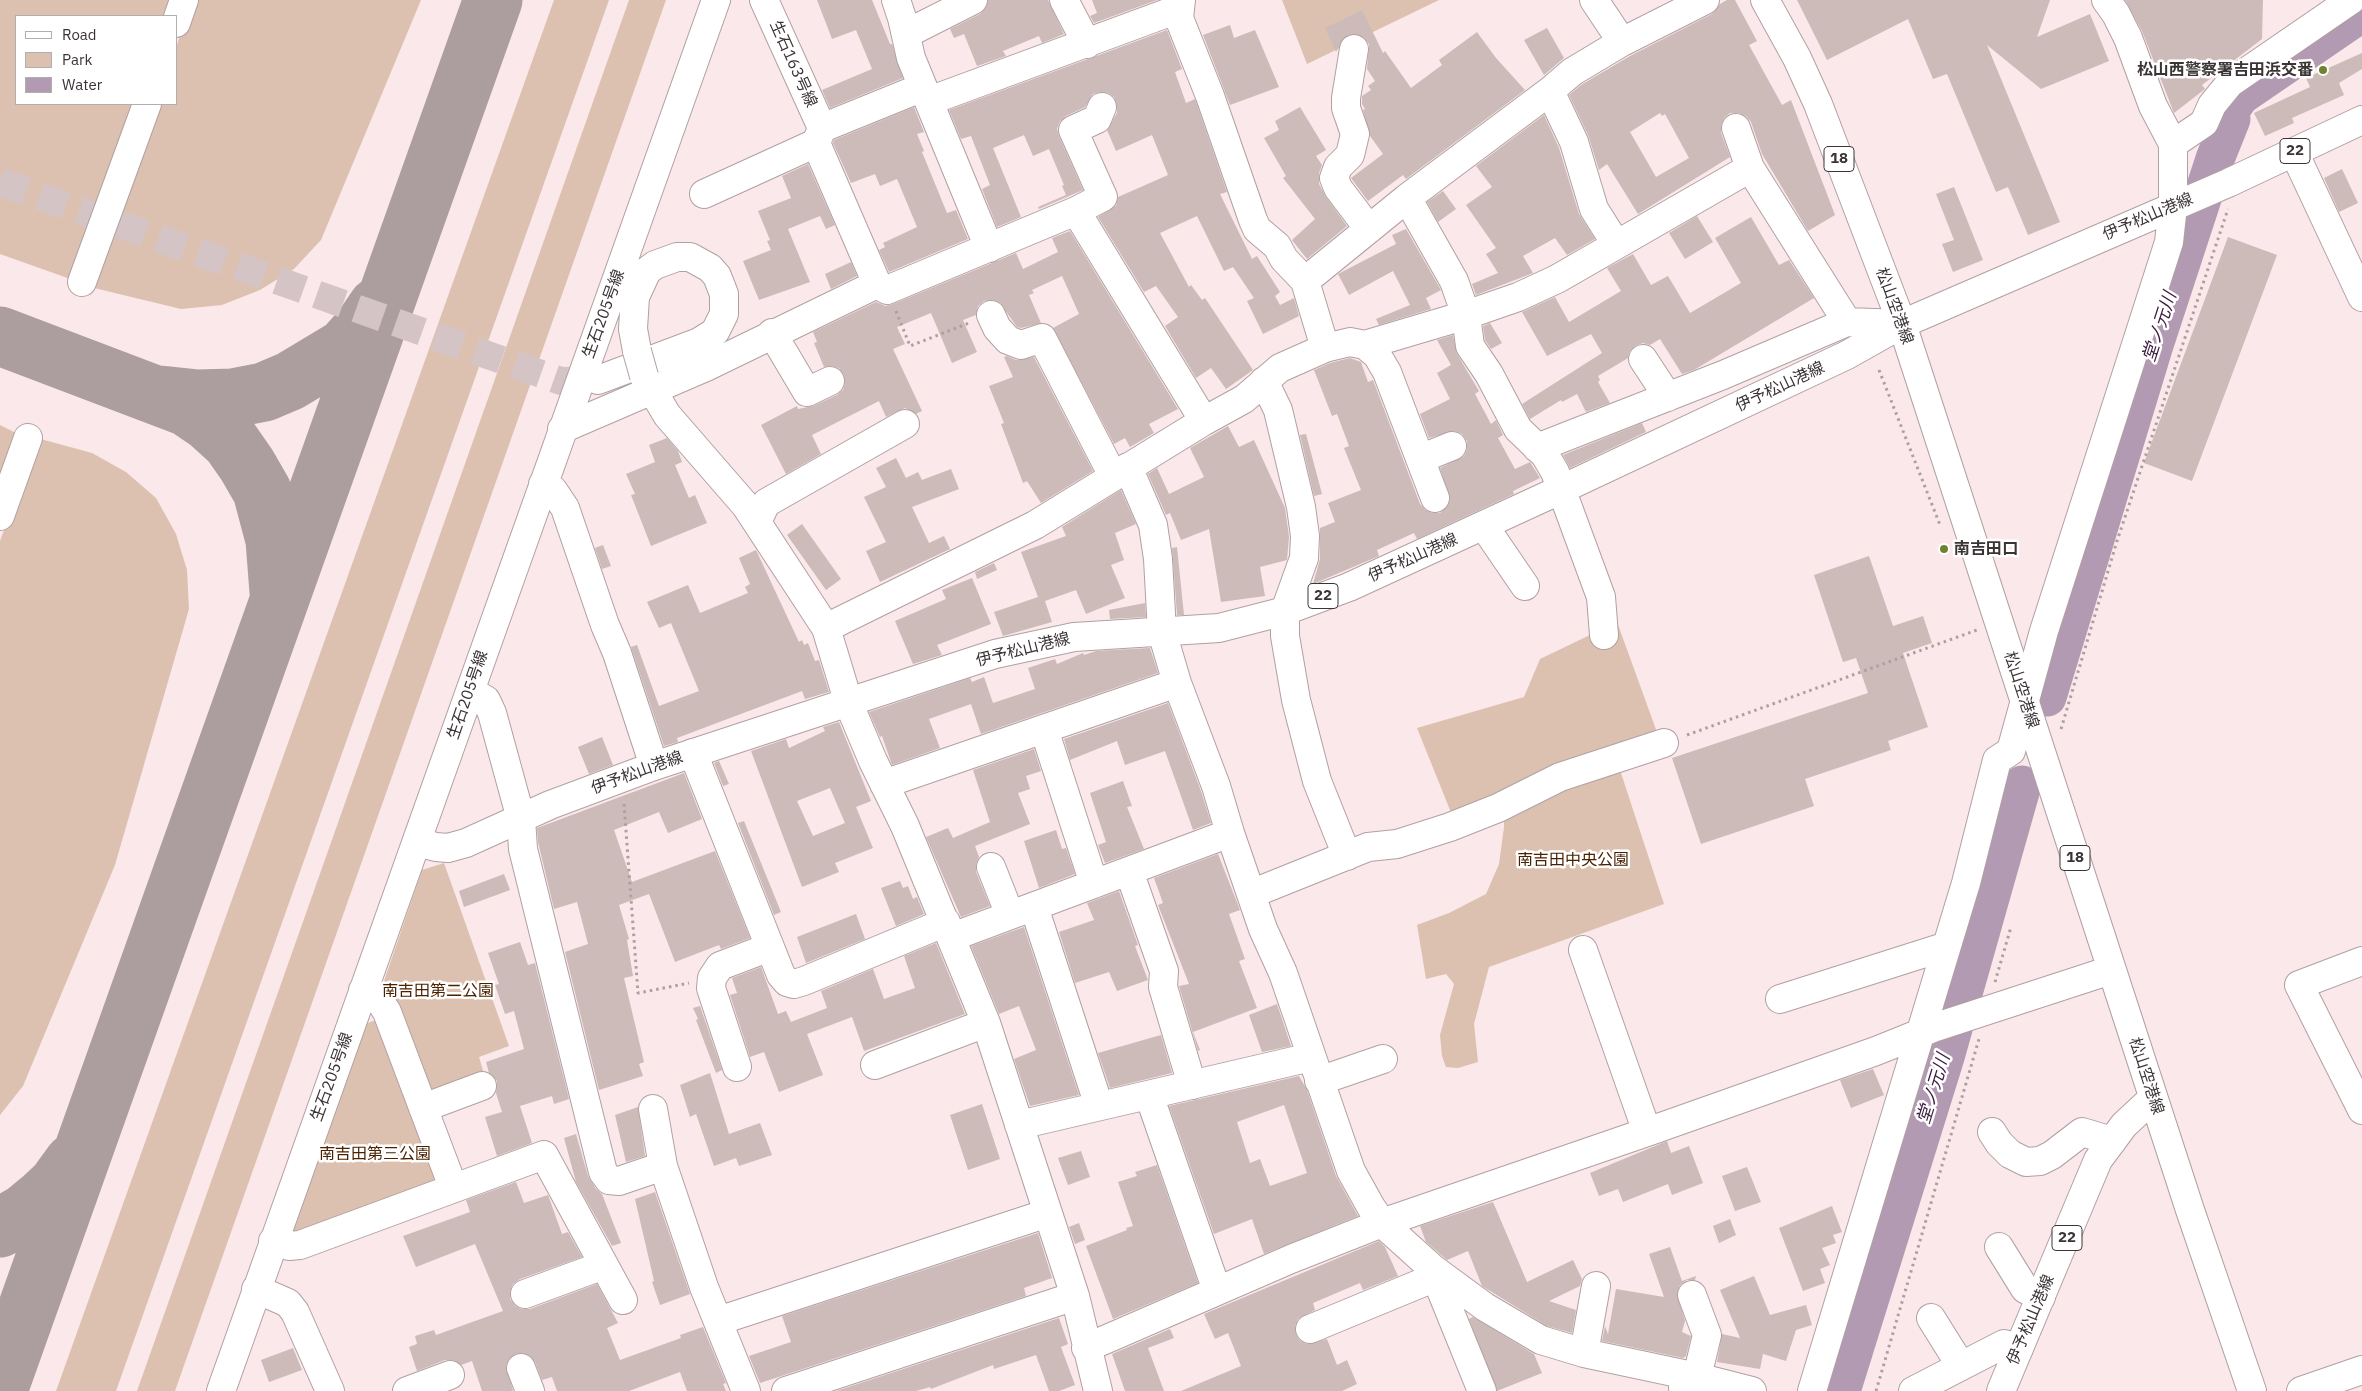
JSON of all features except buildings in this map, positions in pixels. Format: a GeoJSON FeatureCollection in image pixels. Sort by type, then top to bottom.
{"type":"FeatureCollection","features":[{"type":"Feature","properties":{"kind":"street"},"geometry":{"type":"LineString","coordinates":[[178,17],[184,0]]}},
{"type":"Feature","properties":{"kind":"street","name":"生石205号線"},"geometry":{"type":"LineString","coordinates":[[221,1391],[716,0]]}},
{"type":"Feature","properties":{"kind":"street","name":"生石163号線"},"geometry":{"type":"LineString","coordinates":[[764,0],[882,287]]}},
{"type":"Feature","properties":{"kind":"street"},"geometry":{"type":"LineString","coordinates":[[896,0],[911,58],[989,248]]}},
{"type":"Feature","properties":{"kind":"street"},"geometry":{"type":"LineString","coordinates":[[906,34],[973,0]]}},
{"type":"Feature","properties":{"kind":"street"},"geometry":{"type":"LineString","coordinates":[[1064,0],[1086,44]]}},
{"type":"Feature","properties":{"kind":"street"},"geometry":{"type":"LineString","coordinates":[[1594,0],[1622,42]]}},
{"type":"Feature","properties":{"kind":"street"},"geometry":{"type":"LineString","coordinates":[[1305,281],[1408,198],[1550,91],[1572,72],[1622,42],[1705,0]]}},
{"type":"Feature","properties":{"kind":"street","name":"松山空港線"},"geometry":{"type":"LineString","coordinates":[[1765,0],[1797,58],[1818,104],[1902,324],[2111,970],[2252,1391]]}},
{"type":"Feature","properties":{"kind":"street"},"geometry":{"type":"LineString","coordinates":[[1812,1391],[1926,1030],[1997,760],[2011,750],[2024,699],[2169,242],[2179,204],[2173,144],[2153,106],[2128,38],[2116,14],[2106,0]]}},
{"type":"Feature","properties":{"kind":"street"},"geometry":{"type":"LineString","coordinates":[[2173,144],[2204,123],[2212,105],[2230,82],[2350,0]]}},
{"type":"Feature","properties":{"kind":"street"},"geometry":{"type":"LineString","coordinates":[[704,194],[819,136],[926,94],[1086,44],[1179,4],[1178,18],[1210,96],[1253,220],[1257,229],[1277,246],[1284,259],[1305,281],[1325,348]]}},
{"type":"Feature","properties":{"kind":"street"},"geometry":{"type":"LineString","coordinates":[[1354,49],[1346,108],[1355,134],[1354,144],[1350,155],[1338,167],[1334,178],[1338,188],[1369,229]]}},
{"type":"Feature","properties":{"kind":"street"},"geometry":{"type":"LineString","coordinates":[[1550,91],[1574,142],[1594,210],[1616,244]]}},
{"type":"Feature","properties":{"kind":"street"},"geometry":{"type":"LineString","coordinates":[[82,282],[147,105]]}},
{"type":"Feature","properties":{"kind":"street"},"geometry":{"type":"LineString","coordinates":[[562,429],[644,373],[706,367],[772,333],[882,287],[989,248],[1076,211],[1103,197],[1073,130],[1097,119],[1102,107]]}},
{"type":"Feature","properties":{"kind":"street","name":"伊予松山港線"},"geometry":{"type":"LineString","coordinates":[[417,842],[448,848],[466,843],[654,766],[848,704],[994,654],[1074,637],[1218,628],[1285,611],[1349,587],[1484,526],[1847,355],[1902,324],[2179,204],[2362,120]]}},
{"type":"Feature","properties":{"kind":"street"},"geometry":{"type":"LineString","coordinates":[[1736,128],[1750,168],[1847,322]]}},
{"type":"Feature","properties":{"kind":"street"},"geometry":{"type":"LineString","coordinates":[[2294,152],[2362,297]]}},
{"type":"Feature","properties":{"kind":"street"},"geometry":{"type":"LineString","coordinates":[[826,628],[1035,524],[1120,471],[1244,399],[1280,368],[1325,348],[1350,342],[1365,345],[1466,315],[1518,297],[1557,279],[1750,168]]}},
{"type":"Feature","properties":{"kind":"street"},"geometry":{"type":"LineString","coordinates":[[1408,198],[1454,281],[1466,315],[1470,346],[1489,374],[1518,429],[1537,448],[1555,472],[1601,597],[1604,635]]}},
{"type":"Feature","properties":{"kind":"street"},"geometry":{"type":"LineString","coordinates":[[1076,211],[1204,421]]}},
{"type":"Feature","properties":{"kind":"street"},"geometry":{"type":"LineString","coordinates":[[598,380],[698,342],[715,332],[724,314],[724,294],[710,268],[690,257],[678,257],[655,265],[648,271],[635,297],[633,329],[644,373],[666,415],[746,506],[826,628],[848,704],[905,826],[986,1023],[1075,1296],[1086,1348],[1098,1391]]}},
{"type":"Feature","properties":{"kind":"street"},"geometry":{"type":"LineString","coordinates":[[991,315],[997,328],[1008,340],[1021,344],[1042,338],[1153,525],[1156,542],[1162,632],[1177,683],[1216,786],[1263,929],[1283,973],[1351,1171],[1382,1223],[1434,1272],[1485,1307],[1541,1340],[1687,1384],[1752,1391]]}},
{"type":"Feature","properties":{"kind":"street"},"geometry":{"type":"LineString","coordinates":[[1537,448],[1668,397],[1847,322],[1902,324]]}},
{"type":"Feature","properties":{"kind":"street"},"geometry":{"type":"LineString","coordinates":[[772,333],[807,392],[830,381]]}},
{"type":"Feature","properties":{"kind":"street"},"geometry":{"type":"LineString","coordinates":[[1365,345],[1377,355],[1387,372],[1435,498]]}},
{"type":"Feature","properties":{"kind":"street"},"geometry":{"type":"LineString","coordinates":[[1643,359],[1668,397]]}},
{"type":"Feature","properties":{"kind":"street"},"geometry":{"type":"LineString","coordinates":[[1264,381],[1272,396],[1280,419],[1301,506],[1305,536],[1304,558],[1285,611],[1285,636],[1304,734],[1317,781],[1347,856]]}},
{"type":"Feature","properties":{"kind":"street"},"geometry":{"type":"LineString","coordinates":[[756,522],[766,502],[796,487],[905,424]]}},
{"type":"Feature","properties":{"kind":"street"},"geometry":{"type":"LineString","coordinates":[[0,516],[28,438]]}},
{"type":"Feature","properties":{"kind":"street"},"geometry":{"type":"LineString","coordinates":[[1420,459],[1452,446]]}},
{"type":"Feature","properties":{"kind":"street"},"geometry":{"type":"LineString","coordinates":[[543,484],[553,490],[565,508],[605,625],[617,653],[654,766]]}},
{"type":"Feature","properties":{"kind":"street"},"geometry":{"type":"LineString","coordinates":[[1484,526],[1525,586]]}},
{"type":"Feature","properties":{"kind":"street"},"geometry":{"type":"LineString","coordinates":[[884,784],[1177,683]]}},
{"type":"Feature","properties":{"kind":"street"},"geometry":{"type":"LineString","coordinates":[[470,691],[486,700],[492,713],[521,819],[523,849],[603,1172],[610,1180],[619,1181],[663,1166]]}},
{"type":"Feature","properties":{"kind":"street"},"geometry":{"type":"LineString","coordinates":[[1044,729],[1094,884]]}},
{"type":"Feature","properties":{"kind":"street"},"geometry":{"type":"LineString","coordinates":[[1251,894],[1368,848],[1397,844],[1450,827],[1498,808],[1560,777],[1664,743]]}},
{"type":"Feature","properties":{"kind":"street"},"geometry":{"type":"LineString","coordinates":[[693,753],[782,975],[787,982],[794,984],[949,930],[1022,911],[1230,833]]}},
{"type":"Feature","properties":{"kind":"street"},"geometry":{"type":"LineString","coordinates":[[991,867],[1022,911],[1099,1106]]}},
{"type":"Feature","properties":{"kind":"street"},"geometry":{"type":"LineString","coordinates":[[1129,871],[1164,971],[1163,987],[1192,1085]]}},
{"type":"Feature","properties":{"kind":"street"},"geometry":{"type":"LineString","coordinates":[[737,1067],[711,988],[712,978],[720,966],[770,946]]}},
{"type":"Feature","properties":{"kind":"street"},"geometry":{"type":"LineString","coordinates":[[1780,999],[1947,946]]}},
{"type":"Feature","properties":{"kind":"street"},"geometry":{"type":"LineString","coordinates":[[1583,950],[1647,1132]]}},
{"type":"Feature","properties":{"kind":"street"},"geometry":{"type":"LineString","coordinates":[[2362,961],[2299,985],[2353,1069],[2362,1110]]}},
{"type":"Feature","properties":{"kind":"street"},"geometry":{"type":"LineString","coordinates":[[1086,1348],[1291,1259],[1382,1223],[1876,1051],[1926,1030],[2111,970]]}},
{"type":"Feature","properties":{"kind":"street"},"geometry":{"type":"LineString","coordinates":[[363,990],[380,1001],[387,1012],[453,1187]]}},
{"type":"Feature","properties":{"kind":"street"},"geometry":{"type":"LineString","coordinates":[[875,1065],[986,1023]]}},
{"type":"Feature","properties":{"kind":"street"},"geometry":{"type":"LineString","coordinates":[[1019,1125],[1192,1085],[1382,1059]]}},
{"type":"Feature","properties":{"kind":"street"},"geometry":{"type":"LineString","coordinates":[[423,1108],[482,1086]]}},
{"type":"Feature","properties":{"kind":"street"},"geometry":{"type":"LineString","coordinates":[[1149,1095],[1217,1291]]}},
{"type":"Feature","properties":{"kind":"street","name":"伊予松山港線"},"geometry":{"type":"LineString","coordinates":[[2001,1391],[2098,1160],[2124,1124],[2153,1098]]}},
{"type":"Feature","properties":{"kind":"street"},"geometry":{"type":"LineString","coordinates":[[653,1109],[663,1166],[704,1287],[746,1391]]}},
{"type":"Feature","properties":{"kind":"street"},"geometry":{"type":"LineString","coordinates":[[1992,1132],[1999,1143],[2010,1154],[2026,1162],[2040,1161],[2052,1155],[2082,1132],[2112,1141]]}},
{"type":"Feature","properties":{"kind":"street"},"geometry":{"type":"LineString","coordinates":[[274,1240],[290,1246],[300,1246],[453,1187],[544,1155],[623,1300]]}},
{"type":"Feature","properties":{"kind":"street"},"geometry":{"type":"LineString","coordinates":[[718,1321],[1048,1213]]}},
{"type":"Feature","properties":{"kind":"street"},"geometry":{"type":"LineString","coordinates":[[1999,1247],[2025,1289],[2041,1297]]}},
{"type":"Feature","properties":{"kind":"street"},"geometry":{"type":"LineString","coordinates":[[525,1294],[604,1265]]}},
{"type":"Feature","properties":{"kind":"street"},"geometry":{"type":"LineString","coordinates":[[1310,1329],[1434,1272]]}},
{"type":"Feature","properties":{"kind":"street"},"geometry":{"type":"LineString","coordinates":[[1434,1272],[1482,1391]]}},
{"type":"Feature","properties":{"kind":"street"},"geometry":{"type":"LineString","coordinates":[[1584,1353],[1596,1286]]}},
{"type":"Feature","properties":{"kind":"street"},"geometry":{"type":"LineString","coordinates":[[256,1289],[288,1303],[295,1312],[330,1391]]}},
{"type":"Feature","properties":{"kind":"street"},"geometry":{"type":"LineString","coordinates":[[1687,1384],[1707,1335],[1692,1295]]}},
{"type":"Feature","properties":{"kind":"street"},"geometry":{"type":"LineString","coordinates":[[786,1391],[1075,1296]]}},
{"type":"Feature","properties":{"kind":"street"},"geometry":{"type":"LineString","coordinates":[[1931,1318],[1961,1366]]}},
{"type":"Feature","properties":{"kind":"street"},"geometry":{"type":"LineString","coordinates":[[1913,1391],[2004,1344],[2019,1348]]}},
{"type":"Feature","properties":{"kind":"street"},"geometry":{"type":"LineString","coordinates":[[2301,1391],[2362,1370]]}},
{"type":"Feature","properties":{"kind":"street"},"geometry":{"type":"LineString","coordinates":[[407,1391],[450,1375]]}},
{"type":"Feature","properties":{"kind":"path"},"geometry":{"type":"LineString","coordinates":[[2059,734],[2117,541],[2233,180]]}},
{"type":"Feature","properties":{"kind":"path"},"geometry":{"type":"LineString","coordinates":[[882,287],[910,346],[991,315]]}},
{"type":"Feature","properties":{"kind":"path"},"geometry":{"type":"LineString","coordinates":[[1664,743],[1999,622]]}},
{"type":"Feature","properties":{"kind":"path"},"geometry":{"type":"LineString","coordinates":[[622,778],[638,993],[712,978]]}},
{"type":"Feature","properties":{"kind":"path"},"geometry":{"type":"LineString","coordinates":[[1876,1391],[1985,1010],[2011,926]]}},
{"type":"Feature","properties":{"kind":"green space"},"geometry":{"type":"Polygon","coordinates":[[[0,0],[177,0],[171,15],[15,15],[15,105],[140,105],[76,281],[0,254],[0,0]]]}},
{"type":"Feature","properties":{"kind":"green space"},"geometry":{"type":"Polygon","coordinates":[[[193,0],[421,0],[321,240],[294,269],[260,290],[222,305],[181,309],[90,287],[156,105],[178,105],[178,41],[193,0]]]}},
{"type":"Feature","properties":{"kind":"green space"},"geometry":{"type":"Polygon","coordinates":[[[554,0],[609,0],[116,1391],[56,1391],[554,0]]]}},
{"type":"Feature","properties":{"kind":"green space"},"geometry":{"type":"Polygon","coordinates":[[[629,0],[666,0],[175,1391],[137,1391],[629,0]]]}},
{"type":"Feature","properties":{"kind":"green space"},"geometry":{"type":"Polygon","coordinates":[[[1282,0],[1439,0],[1307,64],[1282,0]]]}},
{"type":"Feature","properties":{"kind":"green space"},"geometry":{"type":"Polygon","coordinates":[[[0,425],[18,434],[0,486],[0,425]]]}},
{"type":"Feature","properties":{"kind":"green space"},"geometry":{"type":"Polygon","coordinates":[[[37,438],[92,453],[126,472],[156,498],[176,534],[187,570],[189,609],[115,865],[23,1086],[0,1115],[0,541],[37,438]]]}},
{"type":"Feature","properties":{"kind":"green space","name":"南吉田中央公園"},"geometry":{"type":"Polygon","coordinates":[[[1617,622],[1658,735],[1620,770],[1664,904],[1489,967],[1474,1024],[1478,1062],[1458,1068],[1446,1067],[1442,1056],[1440,1035],[1454,984],[1446,974],[1426,979],[1417,925],[1449,913],[1486,894],[1499,864],[1504,827],[1504,797],[1452,815],[1417,728],[1524,697],[1540,659],[1617,622]]]}},
{"type":"Feature","properties":{"kind":"green space","name":"南吉田第二公園"},"geometry":{"type":"Polygon","coordinates":[[[444,863],[509,1046],[479,1057],[485,1077],[426,1100],[383,984],[422,870],[444,863]]]}},
{"type":"Feature","properties":{"kind":"green space","name":"南吉田第三公園"},"geometry":{"type":"Polygon","coordinates":[[[376,1020],[439,1174],[432,1187],[303,1236],[293,1232],[365,1024],[376,1020]]]}},
{"type":"Feature","properties":{"kind":"water"},"geometry":{"type":"Polygon","coordinates":[[[2362,0],[2362,36],[2254,110],[2244,124],[2233,159],[2190,179],[2211,124],[2223,99],[2362,0]]]}},
{"type":"Feature","properties":{"kind":"waterway","name":"堂ノ元川"},"geometry":{"type":"LineString","coordinates":[[2047,697],[2153,348],[2215,159],[2231,119]]}},
{"type":"Feature","properties":{"kind":"waterway","name":"堂ノ元川"},"geometry":{"type":"LineString","coordinates":[[1841,1391],[1945,1057],[2022,785]]}},
{"type":"Feature","properties":{"kind":"taxiway"},"geometry":{"type":"LineString","coordinates":[[0,1385],[493,0]]}},
{"type":"Feature","properties":{"kind":"taxiway"},"geometry":{"type":"LineString","coordinates":[[160,395],[198,399],[233,398],[264,392],[290,381],[345,348],[362,329],[377,307]]}},
{"type":"Feature","properties":{"kind":"taxiway"},"geometry":{"type":"LineString","coordinates":[[0,336],[187,407],[209,422],[231,442],[262,491],[275,540],[279,592]]}},
{"type":"Feature","properties":{"kind":"taxiway"},"geometry":{"type":"LineString","coordinates":[[0,1228],[25,1213],[42,1199],[57,1185],[73,1163]]}},
{"type":"Feature","properties":{"kind":"tunnel"},"geometry":{"type":"LineString","coordinates":[[0,182],[561,381],[598,380]]}},
{"type":"Feature","properties":{"kind":"place","name":"松山西警察署吉田浜交番"},"geometry":{"type":"Point","coordinates":[2323,70]}},
{"type":"Feature","properties":{"kind":"place","name":"南吉田口"},"geometry":{"type":"Point","coordinates":[1944,549]}}]}
